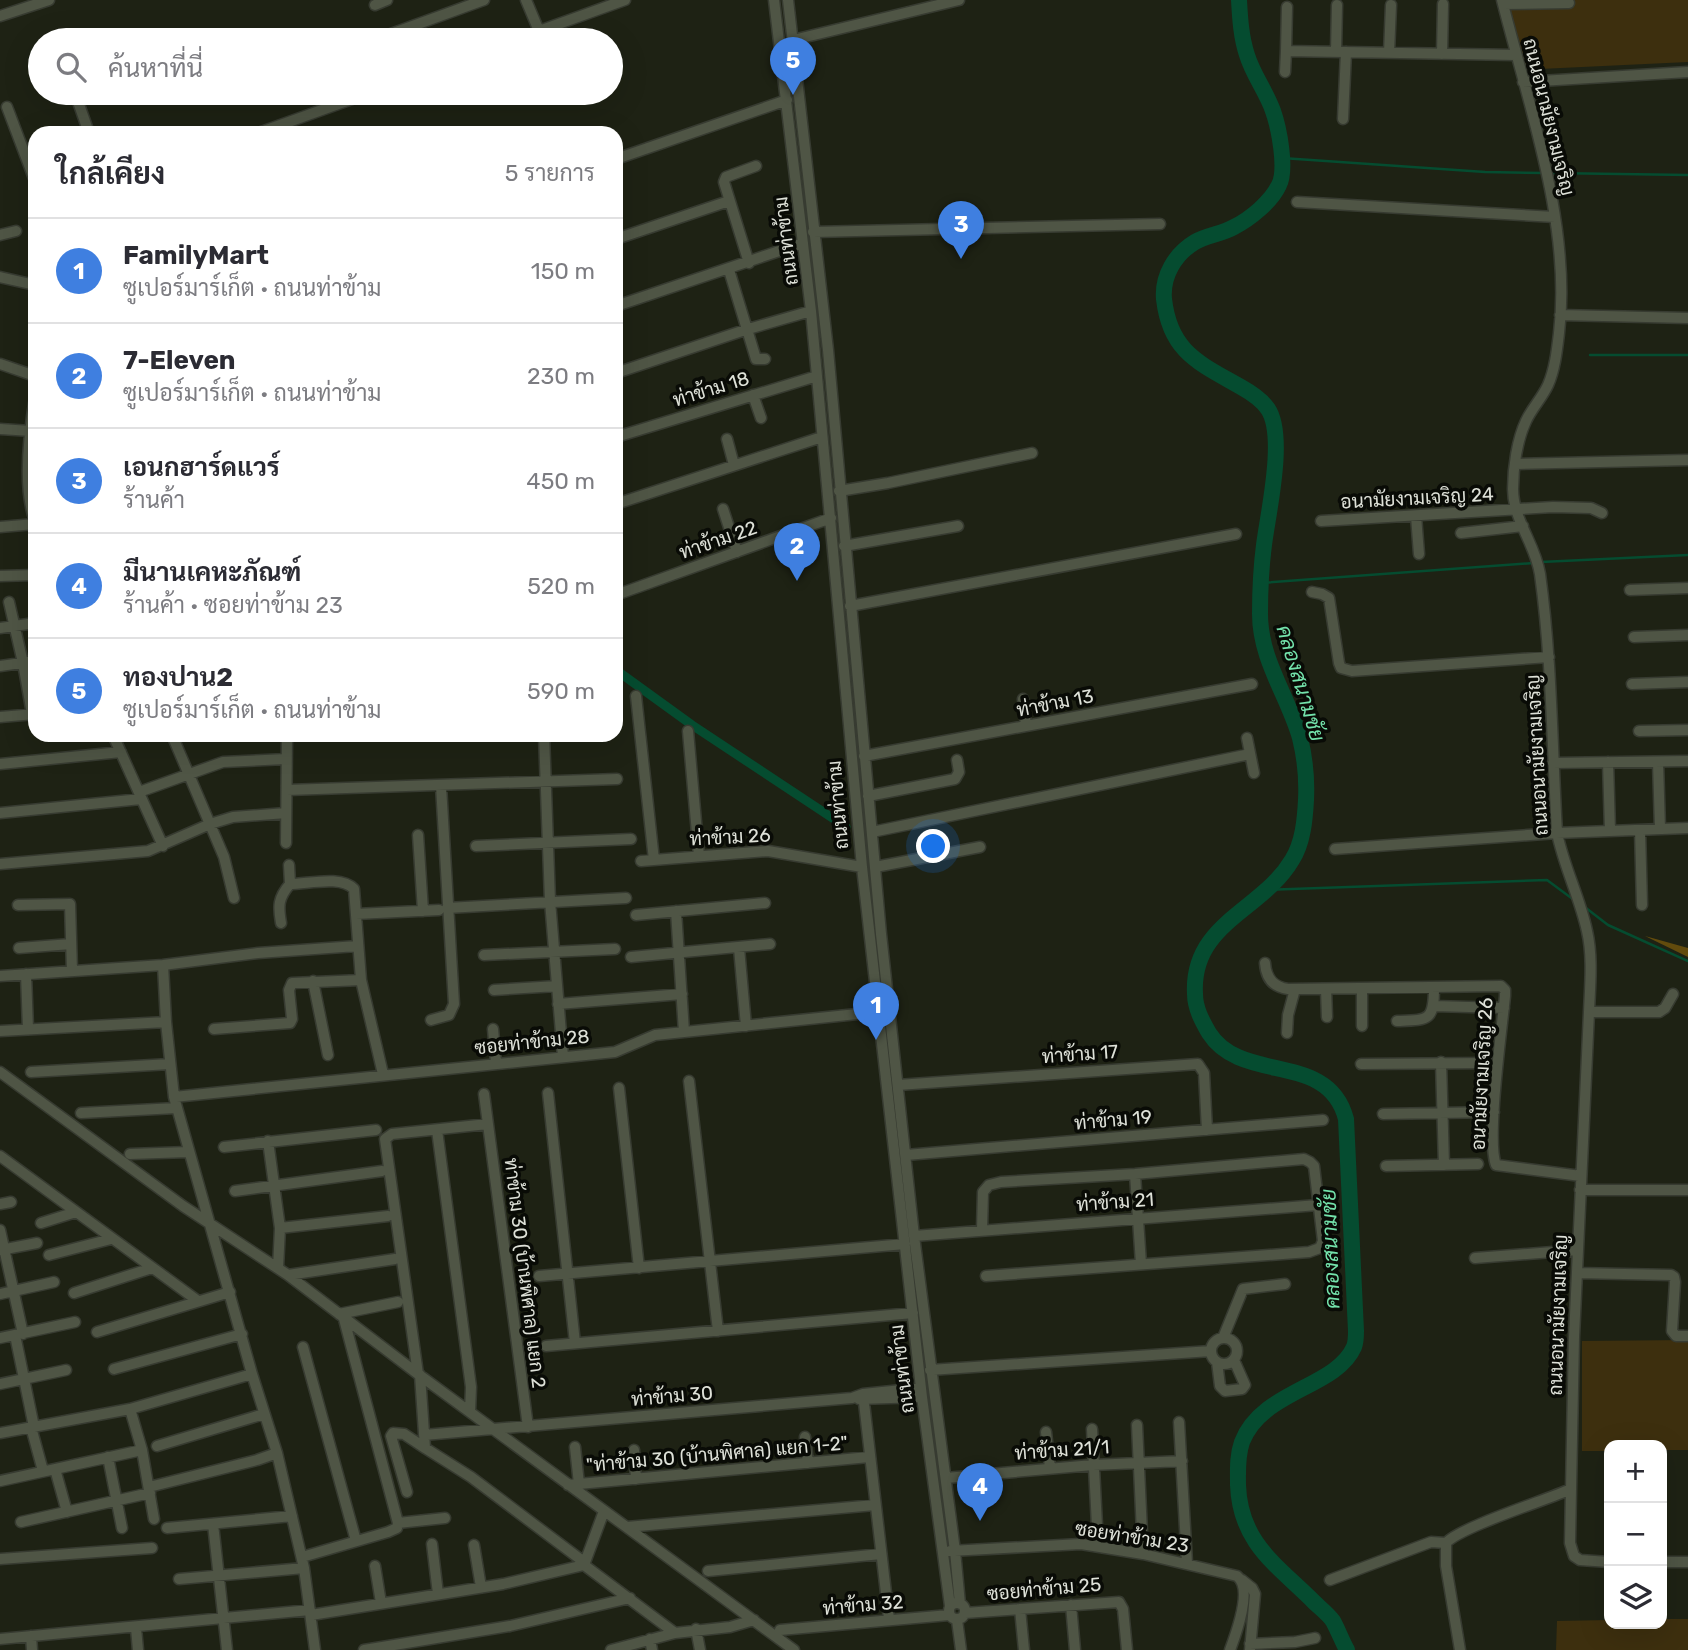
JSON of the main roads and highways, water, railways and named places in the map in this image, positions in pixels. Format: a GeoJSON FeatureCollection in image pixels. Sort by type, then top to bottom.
{"type":"FeatureCollection","features":[{"type":"Feature","properties":{"kind":"waterway","name":"คลองสนามชัย"},"geometry":{"type":"LineString","coordinates":[[1239,0],[1247,55],[1278,127],[1282,159],[1281,178],[1271,198],[1253,215],[1240,224],[1195,242],[1181,253],[1171,266],[1165,282],[1164,299],[1167,317],[1180,344],[1200,363],[1259,399],[1268,409],[1273,421],[1276,455],[1262,562],[1261,631],[1269,662],[1300,738],[1306,800],[1303,831],[1296,853],[1279,877],[1216,934],[1204,950],[1197,970],[1195,999],[1206,1028],[1224,1049],[1242,1059],[1303,1075],[1322,1084],[1336,1098],[1346,1119],[1355,1345],[1345,1361],[1332,1372],[1281,1400],[1265,1411],[1252,1425],[1240,1447],[1238,1485],[1240,1505],[1253,1538],[1274,1564],[1331,1618],[1347,1650]]}},
{"type":"Feature","properties":{"kind":"waterway"},"geometry":{"type":"LineString","coordinates":[[1282,158],[1485,172],[1544,173]]}},
{"type":"Feature","properties":{"kind":"waterway"},"geometry":{"type":"LineString","coordinates":[[1551,173],[1688,175]]}},
{"type":"Feature","properties":{"kind":"waterway"},"geometry":{"type":"LineString","coordinates":[[1590,355],[1688,355]]}},
{"type":"Feature","properties":{"kind":"waterway"},"geometry":{"type":"LineString","coordinates":[[1541,562],[1688,555]]}},
{"type":"Feature","properties":{"kind":"waterway"},"geometry":{"type":"LineString","coordinates":[[1261,583],[1534,563]]}},
{"type":"Feature","properties":{"kind":"waterway"},"geometry":{"type":"LineString","coordinates":[[623,675],[692,725],[846,827]]}},
{"type":"Feature","properties":{"kind":"waterway"},"geometry":{"type":"LineString","coordinates":[[1266,890],[1547,880],[1574,900]]}},
{"type":"Feature","properties":{"kind":"waterway"},"geometry":{"type":"LineString","coordinates":[[1586,908],[1608,925],[1688,961]]}},
{"type":"Feature","properties":{"kind":"place","name":"ทองปาน2"},"geometry":{"type":"Point","coordinates":[793,95]}},
{"type":"Feature","properties":{"kind":"place","name":"เอนกฮาร์ดแวร์"},"geometry":{"type":"Point","coordinates":[961,259]}},
{"type":"Feature","properties":{"kind":"place","name":"7-Eleven"},"geometry":{"type":"Point","coordinates":[797,581]}},
{"type":"Feature","properties":{"kind":"place","name":"FamilyMart"},"geometry":{"type":"Point","coordinates":[876,1040]}},
{"type":"Feature","properties":{"kind":"place","name":"มีนานเคหะภัณฑ์"},"geometry":{"type":"Point","coordinates":[980,1521]}}]}
